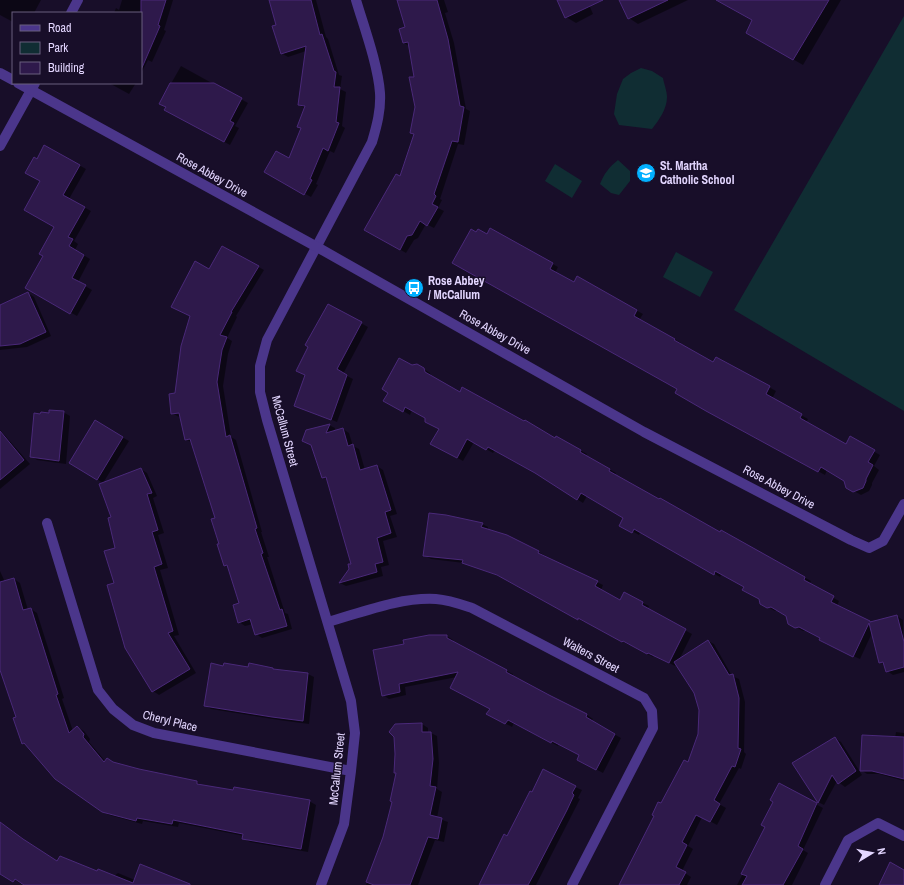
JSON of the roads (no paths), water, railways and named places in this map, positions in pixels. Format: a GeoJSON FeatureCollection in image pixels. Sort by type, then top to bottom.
{"type":"FeatureCollection","features":[{"type":"Feature","properties":{"kind":"street"},"geometry":{"type":"LineString","coordinates":[[72,12],[78,0]]}},
{"type":"Feature","properties":{"kind":"street","name":"McCallum Street"},"geometry":{"type":"LineString","coordinates":[[321,885],[344,824],[355,733],[351,701],[267,420],[260,392],[260,366],[267,340],[372,142],[379,117],[380,92],[376,69],[356,0]]}},
{"type":"Feature","properties":{"kind":"street"},"geometry":{"type":"LineString","coordinates":[[0,72],[12,79]]}},
{"type":"Feature","properties":{"kind":"street","name":"Rose Abbey Drive"},"geometry":{"type":"LineString","coordinates":[[22,84],[33,87],[644,432],[851,540],[869,548],[883,541],[904,504]]}},
{"type":"Feature","properties":{"kind":"street"},"geometry":{"type":"LineString","coordinates":[[0,146],[33,87]]}},
{"type":"Feature","properties":{"kind":"street","name":"Cheryl Place"},"geometry":{"type":"LineString","coordinates":[[47,523],[98,690],[113,709],[133,725],[154,733],[351,771]]}},
{"type":"Feature","properties":{"kind":"street","name":"Walters Street"},"geometry":{"type":"LineString","coordinates":[[328,622],[401,601],[436,599],[454,601],[472,608],[644,698],[652,711],[653,728],[572,885]]}},
{"type":"Feature","properties":{"kind":"street"},"geometry":{"type":"LineString","coordinates":[[825,885],[848,840],[878,823],[904,836]]}},
{"type":"Feature","properties":{"kind":"place","name":"St. Martha Catholic School"},"geometry":{"type":"Point","coordinates":[646,173]}},
{"type":"Feature","properties":{"kind":"place","name":"Rose Abbey / McCallum"},"geometry":{"type":"Point","coordinates":[414,288]}}]}
